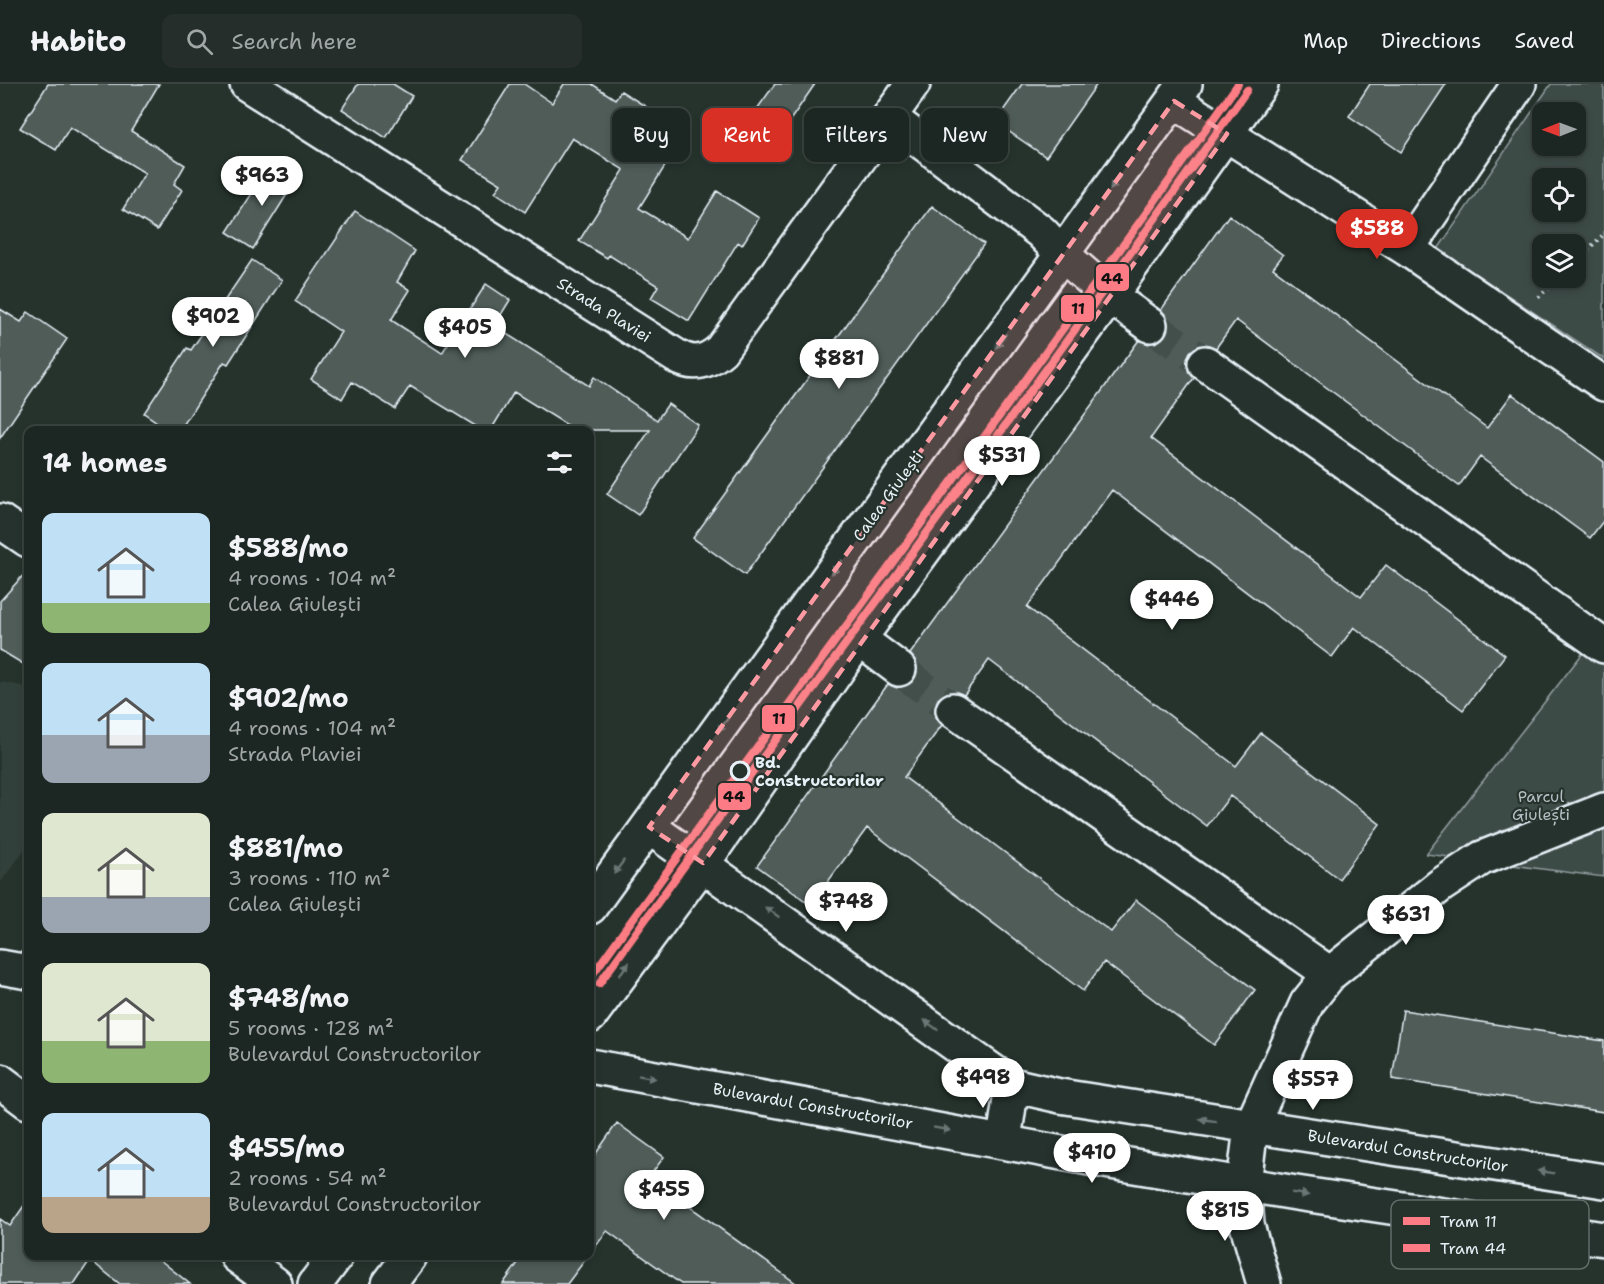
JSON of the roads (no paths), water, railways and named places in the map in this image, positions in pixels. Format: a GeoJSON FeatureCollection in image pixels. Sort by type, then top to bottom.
{"type":"FeatureCollection","features":[{"type":"Feature","properties":{"kind":"street","name":"Strada Plaviei"},"geometry":{"type":"LineString","coordinates":[[247,84],[687,362],[699,363],[721,350],[858,162]]}},
{"type":"Feature","properties":{"kind":"street","name":"Strada Plaviei"},"geometry":{"type":"LineString","coordinates":[[897,108],[913,84]]}},
{"type":"Feature","properties":{"kind":"street"},"geometry":{"type":"LineString","coordinates":[[594,1011],[703,863],[859,639],[1110,296],[1261,84]]}},
{"type":"Feature","properties":{"kind":"street"},"geometry":{"type":"LineString","coordinates":[[1407,249],[1519,84]]}},
{"type":"Feature","properties":{"kind":"street"},"geometry":{"type":"LineString","coordinates":[[1179,92],[1227,134],[1407,249],[1604,384]]}},
{"type":"Feature","properties":{"kind":"street","name":"Calea Giulești"},"geometry":{"type":"LineString","coordinates":[[594,902],[1179,92]]}},
{"type":"Feature","properties":{"kind":"street"},"geometry":{"type":"LineString","coordinates":[[909,132],[1041,232],[1063,255],[1110,296],[1150,325]]}},
{"type":"Feature","properties":{"kind":"street"},"geometry":{"type":"LineString","coordinates":[[1205,363],[1604,646]]}},
{"type":"Feature","properties":{"kind":"street"},"geometry":{"type":"LineString","coordinates":[[0,521],[24,537]]}},
{"type":"Feature","properties":{"kind":"street"},"geometry":{"type":"LineString","coordinates":[[859,639],[899,669]]}},
{"type":"Feature","properties":{"kind":"street"},"geometry":{"type":"LineString","coordinates":[[953,710],[1330,974]]}},
{"type":"Feature","properties":{"kind":"street"},"geometry":{"type":"LineString","coordinates":[[1264,1284],[1247,1226],[1244,1184],[1251,1127],[1306,1003],[1330,974],[1441,885],[1482,858],[1604,810]]}},
{"type":"Feature","properties":{"kind":"street","name":"Bulevardul Constructorilor"},"geometry":{"type":"LineString","coordinates":[[649,826],[1012,1085],[1060,1096],[1251,1127],[1604,1181]]}},
{"type":"Feature","properties":{"kind":"street"},"geometry":{"type":"LineString","coordinates":[[0,967],[24,971]]}},
{"type":"Feature","properties":{"kind":"street","name":"Bulevardul Constructorilor"},"geometry":{"type":"LineString","coordinates":[[594,1067],[1004,1140],[1105,1161],[1391,1206]]}},
{"type":"Feature","properties":{"kind":"street"},"geometry":{"type":"LineString","coordinates":[[0,1081],[24,1099]]}},
{"type":"Feature","properties":{"kind":"street"},"geometry":{"type":"LineString","coordinates":[[1004,1140],[1012,1085]]}},
{"type":"Feature","properties":{"kind":"street","name":"Bulevardul Constructorilor"},"geometry":{"type":"LineString","coordinates":[[1589,1237],[1604,1239]]}},
{"type":"Feature","properties":{"kind":"street"},"geometry":{"type":"LineString","coordinates":[[242,1260],[275,1284]]}},
{"type":"Feature","properties":{"kind":"street"},"geometry":{"type":"LineString","coordinates":[[315,1284],[333,1260]]}},
{"type":"Feature","properties":{"kind":"street"},"geometry":{"type":"LineString","coordinates":[[389,1284],[407,1260]]}},
{"type":"Feature","properties":{"kind":"tunnel"},"geometry":{"type":"LineString","coordinates":[[1150,325],[1205,363]]}},
{"type":"Feature","properties":{"kind":"tunnel"},"geometry":{"type":"LineString","coordinates":[[899,669],[953,710]]}},
{"type":"Feature","properties":{"kind":"tram line","name":"11"},"geometry":{"type":"LineString","coordinates":[[594,972],[1078,309],[1238,84]]}},
{"type":"Feature","properties":{"kind":"tram line","name":"44"},"geometry":{"type":"LineString","coordinates":[[599,984],[1247,90]]}},
{"type":"Feature","properties":{"kind":"place","name":"Bd. Constructorilor"},"geometry":{"type":"Point","coordinates":[740,771]}},
{"type":"Feature","properties":{"kind":"park label","name":"Parcul Giulești"},"geometry":{"type":"Point","coordinates":[1541,805]}}]}
